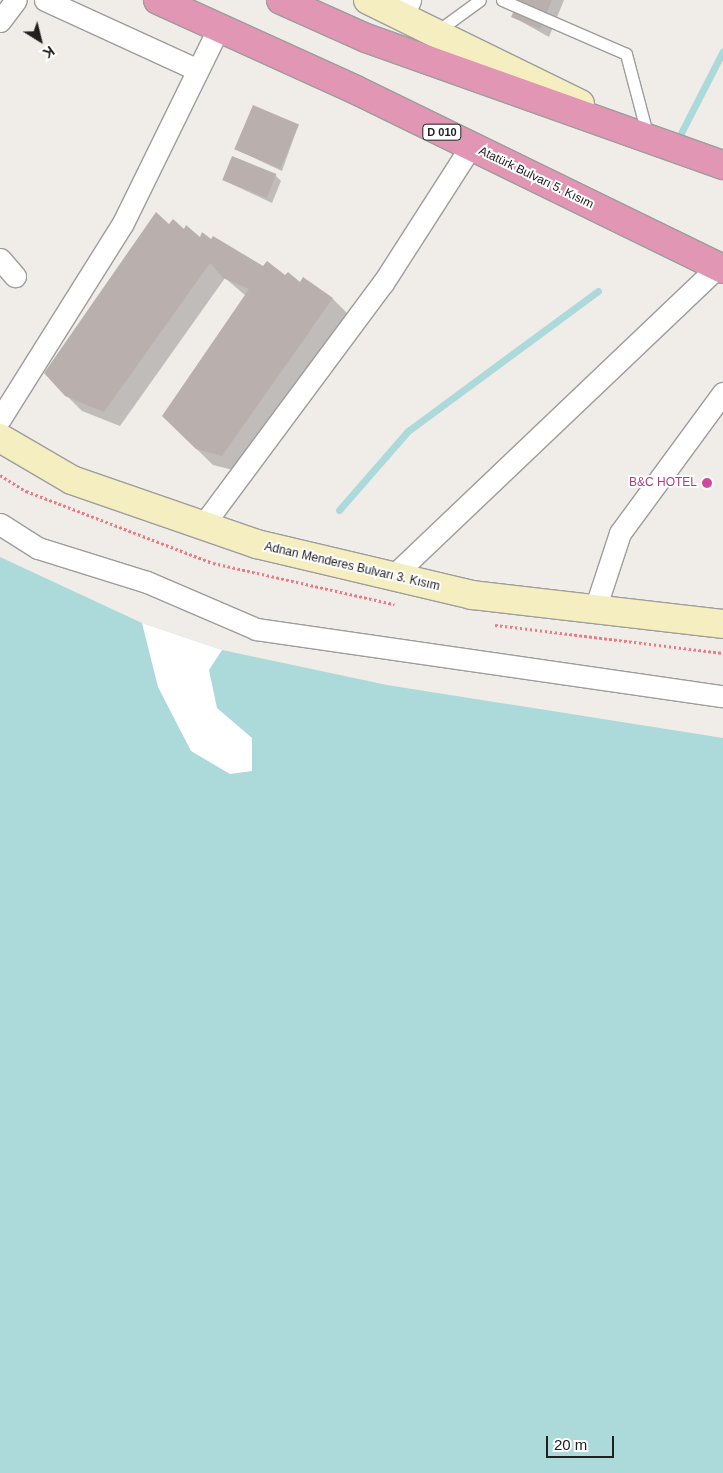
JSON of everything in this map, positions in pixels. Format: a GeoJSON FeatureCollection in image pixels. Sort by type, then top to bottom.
{"type":"FeatureCollection","features":[{"type":"Feature","properties":{"kind":"highway","name":"Atatürk Bulvarı 5. Kısım"},"geometry":{"type":"LineString","coordinates":[[158,0],[471,146],[720,268]]}},
{"type":"Feature","properties":{"kind":"highway"},"geometry":{"type":"LineString","coordinates":[[282,0],[366,38],[723,165]]}},
{"type":"Feature","properties":{"kind":"main road"},"geometry":{"type":"LineString","coordinates":[[368,0],[406,8],[436,32],[649,139]]}},
{"type":"Feature","properties":{"kind":"main road","name":"Adnan Menderes Bulvarı 3. Kısım"},"geometry":{"type":"LineString","coordinates":[[0,438],[72,480],[256,544],[472,595],[723,624]]}},
{"type":"Feature","properties":{"kind":"street"},"geometry":{"type":"LineString","coordinates":[[0,21],[16,0]]}},
{"type":"Feature","properties":{"kind":"street"},"geometry":{"type":"LineString","coordinates":[[44,0],[196,69]]}},
{"type":"Feature","properties":{"kind":"street"},"geometry":{"type":"LineString","coordinates":[[0,418],[123,223],[196,69],[218,28]]}},
{"type":"Feature","properties":{"kind":"street"},"geometry":{"type":"LineString","coordinates":[[203,525],[383,283],[471,146]]}},
{"type":"Feature","properties":{"kind":"street"},"geometry":{"type":"LineString","coordinates":[[0,259],[15,276]]}},
{"type":"Feature","properties":{"kind":"street"},"geometry":{"type":"LineString","coordinates":[[393,576],[720,268]]}},
{"type":"Feature","properties":{"kind":"street"},"geometry":{"type":"LineString","coordinates":[[595,609],[620,533],[723,394]]}},
{"type":"Feature","properties":{"kind":"street"},"geometry":{"type":"LineString","coordinates":[[0,524],[38,548],[147,582],[256,629],[723,696]]}},
{"type":"Feature","properties":{"kind":"lane"},"geometry":{"type":"LineString","coordinates":[[436,32],[480,0]]}},
{"type":"Feature","properties":{"kind":"lane"},"geometry":{"type":"LineString","coordinates":[[502,0],[626,54],[649,139]]}},
{"type":"Feature","properties":{"kind":"water"},"geometry":{"type":"Polygon","coordinates":[[[0,557],[142,623],[222,650],[387,685],[723,738],[723,1473],[0,1473],[0,557]]]}},
{"type":"Feature","properties":{"kind":"pier"},"geometry":{"type":"Polygon","coordinates":[[[142,623],[222,650],[209,670],[217,708],[252,738],[252,771],[230,774],[191,751],[158,687],[142,623]]]}},
{"type":"Feature","properties":{"kind":"building"},"geometry":{"type":"Polygon","coordinates":[[[519,0],[552,0],[540,29],[511,17],[519,0]]]}},
{"type":"Feature","properties":{"kind":"building"},"geometry":{"type":"Polygon","coordinates":[[[253,105],[299,125],[280,169],[234,149],[253,105]]]}},
{"type":"Feature","properties":{"kind":"building"},"geometry":{"type":"Polygon","coordinates":[[[232,156],[277,174],[267,198],[222,180],[232,156]]]}},
{"type":"Feature","properties":{"kind":"building"},"geometry":{"type":"Polygon","coordinates":[[[156,212],[169,224],[173,219],[184,229],[186,225],[200,237],[202,232],[211,239],[213,236],[263,266],[267,261],[285,275],[288,272],[300,282],[303,277],[333,298],[222,456],[196,449],[162,416],[249,289],[223,278],[210,263],[104,412],[65,396],[44,373],[156,212]]]}},
{"type":"Feature","properties":{"kind":"waterway"},"geometry":{"type":"LineString","coordinates":[[680,135],[723,51]]}},
{"type":"Feature","properties":{"kind":"waterway"},"geometry":{"type":"LineString","coordinates":[[339,510],[408,431],[598,291]]}},
{"type":"Feature","properties":{"kind":"place","name":"B&C HOTEL"},"geometry":{"type":"Point","coordinates":[707,483]}}]}
